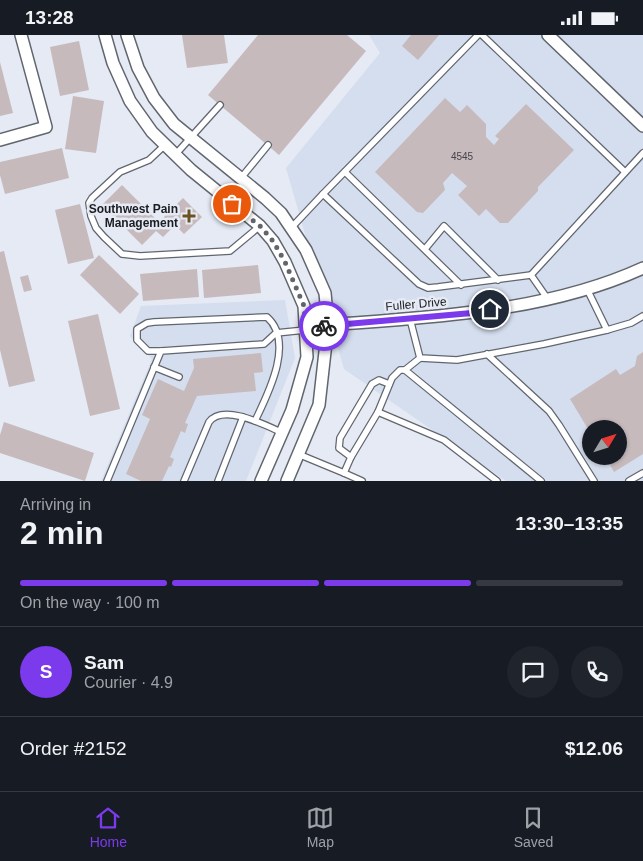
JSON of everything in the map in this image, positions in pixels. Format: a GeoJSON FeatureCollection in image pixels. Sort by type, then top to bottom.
{"type":"FeatureCollection","features":[{"type":"Feature","properties":{"kind":"street"},"geometry":{"type":"LineString","coordinates":[[0,140],[46,127],[21,35]]}},
{"type":"Feature","properties":{"kind":"street"},"geometry":{"type":"LineString","coordinates":[[105,35],[112,63],[130,101],[152,132],[191,170],[260,226],[273,241],[281,255],[304,306],[307,357],[292,411],[261,481]]}},
{"type":"Feature","properties":{"kind":"street"},"geometry":{"type":"LineString","coordinates":[[128,35],[138,68],[154,98],[174,124],[281,213],[306,250],[325,293],[328,325],[319,405],[287,481]]}},
{"type":"Feature","properties":{"kind":"street"},"geometry":{"type":"LineString","coordinates":[[549,36],[643,126]]}},
{"type":"Feature","properties":{"kind":"street","name":"Fuller Drive"},"geometry":{"type":"LineString","coordinates":[[306,331],[328,325],[472,313],[587,289],[643,268]]}},
{"type":"Feature","properties":{"kind":"lane"},"geometry":{"type":"LineString","coordinates":[[292,227],[478,35]]}},
{"type":"Feature","properties":{"kind":"lane"},"geometry":{"type":"LineString","coordinates":[[482,35],[625,172]]}},
{"type":"Feature","properties":{"kind":"lane"},"geometry":{"type":"LineString","coordinates":[[175,155],[220,105]]}},
{"type":"Feature","properties":{"kind":"lane"},"geometry":{"type":"LineString","coordinates":[[165,145],[149,160],[120,171],[89,203],[91,216],[96,228],[122,254],[140,256],[230,251],[260,226]]}},
{"type":"Feature","properties":{"kind":"lane"},"geometry":{"type":"LineString","coordinates":[[241,179],[268,145]]}},
{"type":"Feature","properties":{"kind":"lane"},"geometry":{"type":"LineString","coordinates":[[323,194],[419,284],[428,288],[461,285],[530,275],[643,153]]}},
{"type":"Feature","properties":{"kind":"lane"},"geometry":{"type":"LineString","coordinates":[[345,172],[461,285]]}},
{"type":"Feature","properties":{"kind":"lane"},"geometry":{"type":"LineString","coordinates":[[424,249],[444,227],[498,280]]}},
{"type":"Feature","properties":{"kind":"lane"},"geometry":{"type":"LineString","coordinates":[[530,275],[547,298]]}},
{"type":"Feature","properties":{"kind":"lane"},"geometry":{"type":"LineString","coordinates":[[587,289],[607,330]]}},
{"type":"Feature","properties":{"kind":"lane"},"geometry":{"type":"LineString","coordinates":[[344,473],[351,457],[378,411],[392,378],[400,370],[405,370],[420,358],[457,360],[544,344],[607,330],[631,323],[643,316]]}},
{"type":"Feature","properties":{"kind":"lane"},"geometry":{"type":"LineString","coordinates":[[255,421],[270,388],[279,354],[276,333],[273,322],[267,317],[154,322],[146,323],[137,329],[136,340],[148,351],[264,344],[276,333],[306,331]]}},
{"type":"Feature","properties":{"kind":"lane"},"geometry":{"type":"LineString","coordinates":[[410,319],[420,358]]}},
{"type":"Feature","properties":{"kind":"lane"},"geometry":{"type":"LineString","coordinates":[[107,481],[161,351]]}},
{"type":"Feature","properties":{"kind":"lane"},"geometry":{"type":"LineString","coordinates":[[487,354],[549,411],[594,481]]}},
{"type":"Feature","properties":{"kind":"lane"},"geometry":{"type":"LineString","coordinates":[[154,367],[179,377]]}},
{"type":"Feature","properties":{"kind":"lane"},"geometry":{"type":"LineString","coordinates":[[405,370],[541,481]]}},
{"type":"Feature","properties":{"kind":"lane"},"geometry":{"type":"LineString","coordinates":[[351,457],[339,449],[340,438],[372,384],[379,380],[389,384]]}},
{"type":"Feature","properties":{"kind":"lane"},"geometry":{"type":"LineString","coordinates":[[378,411],[444,440],[487,478],[498,481]]}},
{"type":"Feature","properties":{"kind":"lane"},"geometry":{"type":"LineString","coordinates":[[184,481],[212,417],[219,414],[243,417],[282,433]]}},
{"type":"Feature","properties":{"kind":"lane"},"geometry":{"type":"LineString","coordinates":[[218,481],[243,417]]}},
{"type":"Feature","properties":{"kind":"lane"},"geometry":{"type":"LineString","coordinates":[[298,454],[362,481]]}},
{"type":"Feature","properties":{"kind":"lane"},"geometry":{"type":"LineString","coordinates":[[629,481],[643,473]]}},
{"type":"Feature","properties":{"kind":"shaded area"},"geometry":{"type":"Polygon","coordinates":[[[369,35],[643,35],[643,481],[506,481],[344,369],[286,168],[380,53],[369,35]]]}},
{"type":"Feature","properties":{"kind":"shaded area"},"geometry":{"type":"Polygon","coordinates":[[[285,300],[295,358],[246,481],[101,481],[152,359],[130,336],[141,306],[285,300]]]}},
{"type":"Feature","properties":{"kind":"building"},"geometry":{"type":"Polygon","coordinates":[[[182,35],[224,35],[228,63],[187,68],[182,35]]]}},
{"type":"Feature","properties":{"kind":"building"},"geometry":{"type":"Polygon","coordinates":[[[258,35],[347,35],[366,51],[279,155],[208,95],[258,35]]]}},
{"type":"Feature","properties":{"kind":"building"},"geometry":{"type":"Polygon","coordinates":[[[411,35],[439,35],[418,60],[402,46],[411,35]]]}},
{"type":"Feature","properties":{"kind":"building"},"geometry":{"type":"Polygon","coordinates":[[[79,41],[89,90],[60,96],[50,47],[79,41]]]}},
{"type":"Feature","properties":{"kind":"building"},"geometry":{"type":"Polygon","coordinates":[[[0,62],[13,113],[0,116],[0,62]]]}},
{"type":"Feature","properties":{"kind":"building"},"geometry":{"type":"Polygon","coordinates":[[[73,96],[104,101],[96,153],[65,149],[73,96]]]}},
{"type":"Feature","properties":{"kind":"building"},"geometry":{"type":"Polygon","coordinates":[[[445,98],[460,112],[467,105],[486,124],[486,137],[494,145],[499,139],[495,136],[526,104],[574,150],[538,187],[538,191],[508,223],[500,223],[486,209],[479,216],[458,195],[467,186],[452,173],[443,183],[445,190],[423,213],[417,212],[375,172],[445,98]]]}},
{"type":"Feature","properties":{"kind":"building"},"geometry":{"type":"Polygon","coordinates":[[[62,148],[69,178],[5,194],[0,175],[0,162],[62,148]]]}},
{"type":"Feature","properties":{"kind":"building"},"geometry":{"type":"Polygon","coordinates":[[[122,185],[159,222],[183,198],[202,217],[184,234],[175,225],[163,237],[156,231],[142,245],[102,205],[122,185]]]}},
{"type":"Feature","properties":{"kind":"building"},"geometry":{"type":"Polygon","coordinates":[[[80,204],[94,258],[68,264],[55,210],[80,204]]]}},
{"type":"Feature","properties":{"kind":"building"},"geometry":{"type":"Polygon","coordinates":[[[4,251],[35,381],[9,387],[0,350],[0,252],[4,251]]]}},
{"type":"Feature","properties":{"kind":"building"},"geometry":{"type":"Polygon","coordinates":[[[99,255],[139,294],[120,314],[80,275],[99,255]]]}},
{"type":"Feature","properties":{"kind":"building"},"geometry":{"type":"Polygon","coordinates":[[[258,265],[261,293],[204,298],[202,270],[258,265]]]}},
{"type":"Feature","properties":{"kind":"building"},"geometry":{"type":"Polygon","coordinates":[[[197,269],[199,297],[143,301],[140,274],[197,269]]]}},
{"type":"Feature","properties":{"kind":"building"},"geometry":{"type":"Polygon","coordinates":[[[28,275],[32,290],[24,292],[20,277],[28,275]]]}},
{"type":"Feature","properties":{"kind":"building"},"geometry":{"type":"Polygon","coordinates":[[[98,314],[120,409],[90,416],[68,321],[98,314]]]}},
{"type":"Feature","properties":{"kind":"building"},"geometry":{"type":"Polygon","coordinates":[[[643,352],[643,454],[628,463],[628,420],[583,420],[570,399],[616,369],[620,375],[635,366],[637,356],[643,352]]]}},
{"type":"Feature","properties":{"kind":"building"},"geometry":{"type":"Polygon","coordinates":[[[261,353],[263,372],[254,373],[256,391],[197,396],[185,423],[188,424],[185,433],[181,431],[170,457],[174,459],[171,467],[169,466],[162,481],[141,481],[126,474],[150,419],[142,415],[158,379],[184,391],[194,368],[193,359],[261,353]]]}},
{"type":"Feature","properties":{"kind":"building"},"geometry":{"type":"Polygon","coordinates":[[[4,422],[94,453],[85,481],[0,453],[0,435],[4,422]]]}},
{"type":"Feature","properties":{"kind":"building"},"geometry":{"type":"Polygon","coordinates":[[[610,465],[625,465],[614,472],[610,465]]]}},
{"type":"Feature","properties":{"kind":"way so far"},"geometry":{"type":"LineString","coordinates":[[232,204],[260,226],[273,241],[285,262],[304,306],[306,331],[324,326]]}},
{"type":"Feature","properties":{"kind":"place","name":"Southwest Pain Management"},"geometry":{"type":"Point","coordinates":[189,216]}},
{"type":"Feature","properties":{"kind":"route"},"geometry":{"type":"LineString","coordinates":[[324,326],[472,313],[490,309]]}}]}
